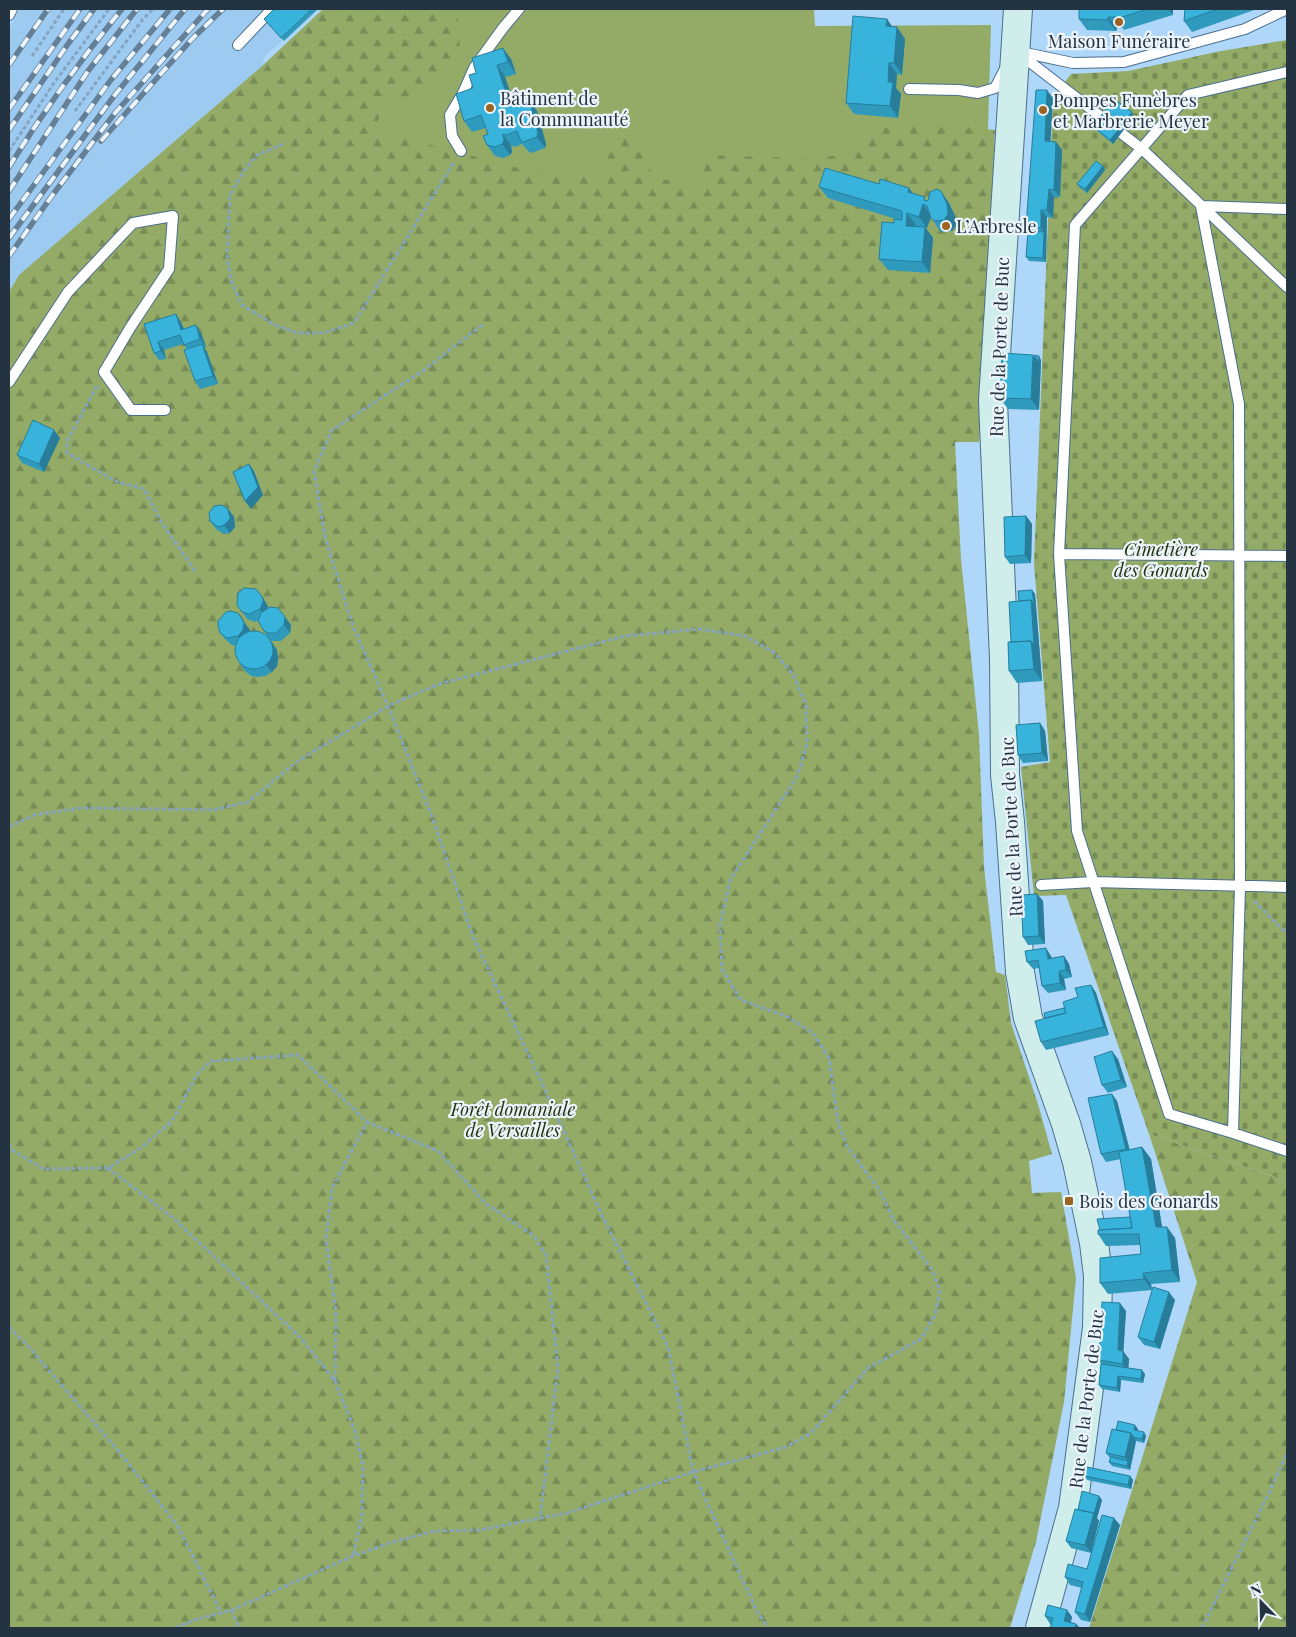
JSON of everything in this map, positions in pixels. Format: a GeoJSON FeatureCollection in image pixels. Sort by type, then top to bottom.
{"type":"FeatureCollection","features":[{"type":"Feature","properties":{"kind":"main road","name":"Rue de la Porte de Buc"},"geometry":{"type":"LineString","coordinates":[[1018,9],[993,401],[1004,658],[1005,775],[1020,972],[1028,1018],[1066,1124],[1077,1162],[1094,1243],[1098,1276],[1098,1328],[1073,1508],[1040,1628]]}},
{"type":"Feature","properties":{"kind":"lane"},"geometry":{"type":"LineString","coordinates":[[9,15],[12,9]]}},
{"type":"Feature","properties":{"kind":"lane"},"geometry":{"type":"LineString","coordinates":[[238,45],[272,9]]}},
{"type":"Feature","properties":{"kind":"lane"},"geometry":{"type":"LineString","coordinates":[[461,151],[452,136],[450,115],[463,93],[474,68],[519,9]]}},
{"type":"Feature","properties":{"kind":"lane"},"geometry":{"type":"LineString","coordinates":[[1015,51],[1073,63],[1124,62],[1245,29],[1287,9]]}},
{"type":"Feature","properties":{"kind":"lane"},"geometry":{"type":"LineString","coordinates":[[909,89],[959,90],[978,94],[995,88],[1015,51]]}},
{"type":"Feature","properties":{"kind":"lane"},"geometry":{"type":"LineString","coordinates":[[1015,51],[1104,119]]}},
{"type":"Feature","properties":{"kind":"lane"},"geometry":{"type":"LineString","coordinates":[[1287,72],[1188,95],[1075,225],[1059,554],[1078,831],[1169,1114],[1287,1151]]}},
{"type":"Feature","properties":{"kind":"lane"},"geometry":{"type":"LineString","coordinates":[[1121,133],[1142,149],[1287,286]]}},
{"type":"Feature","properties":{"kind":"lane"},"geometry":{"type":"LineString","coordinates":[[1201,206],[1287,208]]}},
{"type":"Feature","properties":{"kind":"lane"},"geometry":{"type":"LineString","coordinates":[[1201,206],[1239,404],[1240,887],[1233,1133]]}},
{"type":"Feature","properties":{"kind":"lane"},"geometry":{"type":"LineString","coordinates":[[9,382],[68,292],[133,222],[174,216],[169,269],[104,372],[131,410],[165,410]]}},
{"type":"Feature","properties":{"kind":"lane"},"geometry":{"type":"LineString","coordinates":[[1059,554],[1287,556]]}},
{"type":"Feature","properties":{"kind":"lane"},"geometry":{"type":"LineString","coordinates":[[1041,885],[1093,882],[1287,887]]}},
{"type":"Feature","properties":{"kind":"path"},"geometry":{"type":"LineString","coordinates":[[32,56],[64,9]]}},
{"type":"Feature","properties":{"kind":"path"},"geometry":{"type":"LineString","coordinates":[[9,151],[54,83],[109,9]]}},
{"type":"Feature","properties":{"kind":"path"},"geometry":{"type":"LineString","coordinates":[[75,111],[143,19],[153,9]]}},
{"type":"Feature","properties":{"kind":"path"},"geometry":{"type":"LineString","coordinates":[[283,144],[257,155],[243,172],[230,195],[227,255],[231,280],[242,305],[273,324],[297,333],[323,332],[354,323],[461,151]]}},
{"type":"Feature","properties":{"kind":"path"},"geometry":{"type":"LineString","coordinates":[[482,325],[422,372],[332,430],[314,471],[325,537],[350,617],[433,818],[473,937],[602,1215],[668,1347],[693,1472],[757,1610],[768,1628]]}},
{"type":"Feature","properties":{"kind":"path"},"geometry":{"type":"LineString","coordinates":[[104,372],[67,441],[67,453],[117,482],[144,489],[161,522],[195,571]]}},
{"type":"Feature","properties":{"kind":"path"},"geometry":{"type":"LineString","coordinates":[[9,827],[34,815],[80,808],[213,810],[248,802],[295,763],[388,706],[439,684],[625,636],[700,629],[745,636],[775,653],[794,676],[806,705],[807,743],[798,775],[730,880],[720,926],[722,970],[741,1000],[788,1017],[813,1033],[829,1058],[838,1122],[847,1146],[880,1191],[892,1219],[933,1272],[940,1293],[935,1315],[921,1339],[868,1368],[812,1433],[786,1447],[693,1472],[567,1513],[480,1530],[435,1531],[393,1542],[353,1556],[232,1610],[194,1620],[175,1628]]}},
{"type":"Feature","properties":{"kind":"path"},"geometry":{"type":"LineString","coordinates":[[1240,887],[1287,934]]}},
{"type":"Feature","properties":{"kind":"path"},"geometry":{"type":"LineString","coordinates":[[9,1144],[12,1150],[43,1169],[108,1168],[141,1148],[172,1121],[198,1073],[211,1061],[298,1055],[367,1122],[438,1151],[486,1204],[533,1235],[546,1255],[558,1368],[540,1518]]}},
{"type":"Feature","properties":{"kind":"path"},"geometry":{"type":"LineString","coordinates":[[335,1381],[336,1312],[326,1240],[332,1188],[367,1122]]}},
{"type":"Feature","properties":{"kind":"path"},"geometry":{"type":"LineString","coordinates":[[108,1168],[173,1218],[193,1236],[301,1338],[335,1381],[355,1431],[363,1465],[362,1514],[353,1556]]}},
{"type":"Feature","properties":{"kind":"path"},"geometry":{"type":"LineString","coordinates":[[9,1327],[28,1346],[120,1453],[177,1524],[220,1612]]}},
{"type":"Feature","properties":{"kind":"path"},"geometry":{"type":"LineString","coordinates":[[1202,1628],[1287,1454]]}},
{"type":"Feature","properties":{"kind":"path"},"geometry":{"type":"LineString","coordinates":[[232,1610],[239,1628]]}},
{"type":"Feature","properties":{"kind":"shaded area"},"geometry":{"type":"Polygon","coordinates":[[[20,9],[318,9],[265,56],[262,66],[19,275],[9,292],[9,28],[20,9]]]}},
{"type":"Feature","properties":{"kind":"green space","name":"Forêt domaniale de Versailles"},"geometry":{"type":"Polygon","coordinates":[[[323,9],[457,9],[460,50],[419,96],[386,101],[374,130],[526,170],[602,174],[615,135],[641,140],[653,177],[699,187],[709,155],[818,159],[860,150],[870,128],[903,126],[908,120],[995,130],[979,442],[955,442],[961,559],[979,734],[984,867],[996,972],[1005,975],[1011,1023],[1038,1104],[1052,1154],[1029,1161],[1032,1193],[1061,1192],[1076,1278],[1064,1402],[1036,1542],[1010,1628],[9,1628],[9,292],[19,275],[262,66],[323,9]]]}},
{"type":"Feature","properties":{"kind":"green space"},"geometry":{"type":"Polygon","coordinates":[[[358,9],[814,9],[815,26],[991,25],[979,442],[511,289],[218,384],[358,9]]]}},
{"type":"Feature","properties":{"kind":"green space","name":"Cimetière des Gonards"},"geometry":{"type":"Polygon","coordinates":[[[1287,40],[1287,1181],[1149,1134],[1066,895],[1034,896],[1021,767],[1050,762],[1034,563],[1053,98],[1071,74],[1128,71],[1221,51],[1287,40]]]}},
{"type":"Feature","properties":{"kind":"green space"},"geometry":{"type":"Polygon","coordinates":[[[1149,1134],[1287,1181],[1287,1628],[1089,1628],[1197,1282],[1149,1134]]]}},
{"type":"Feature","properties":{"kind":"building"},"geometry":{"type":"Polygon","coordinates":[[[274,9],[312,9],[281,38],[264,19],[274,9]]]}},
{"type":"Feature","properties":{"kind":"building"},"geometry":{"type":"Polygon","coordinates":[[[1079,9],[1148,9],[1116,19],[1117,17],[1108,17],[1108,20],[1079,19],[1079,9]]]}},
{"type":"Feature","properties":{"kind":"building"},"geometry":{"type":"Polygon","coordinates":[[[1185,9],[1218,9],[1184,21],[1185,9]]]}},
{"type":"Feature","properties":{"kind":"building"},"geometry":{"type":"Polygon","coordinates":[[[853,16],[887,19],[886,26],[897,27],[894,63],[889,63],[888,82],[893,82],[890,106],[846,103],[853,16]]]}},
{"type":"Feature","properties":{"kind":"building","name":"Bâtiment de la Communauté"},"geometry":{"type":"Polygon","coordinates":[[[503,48],[508,62],[497,65],[510,105],[529,99],[538,133],[537,137],[523,142],[517,131],[507,135],[503,134],[504,141],[495,147],[487,145],[483,136],[488,134],[481,115],[464,121],[456,94],[473,88],[469,75],[476,73],[472,58],[503,48]]]}},
{"type":"Feature","properties":{"kind":"building"},"geometry":{"type":"Polygon","coordinates":[[[1036,90],[1047,90],[1045,141],[1056,142],[1054,190],[1049,189],[1047,210],[1041,210],[1041,228],[1026,227],[1036,90]]]}},
{"type":"Feature","properties":{"kind":"building"},"geometry":{"type":"Polygon","coordinates":[[[1114,99],[1132,112],[1110,140],[1093,126],[1114,99]]]}},
{"type":"Feature","properties":{"kind":"building"},"geometry":{"type":"Polygon","coordinates":[[[1096,161],[1103,166],[1085,189],[1077,184],[1096,161]]]}},
{"type":"Feature","properties":{"kind":"building"},"geometry":{"type":"Polygon","coordinates":[[[825,168],[879,184],[880,179],[909,188],[908,192],[925,197],[924,200],[928,201],[930,192],[937,189],[941,191],[947,204],[948,214],[944,220],[934,221],[927,206],[923,204],[919,217],[907,213],[906,226],[925,227],[922,262],[879,259],[882,222],[894,223],[894,219],[902,220],[902,211],[819,187],[825,168]]]}},
{"type":"Feature","properties":{"kind":"building"},"geometry":{"type":"Polygon","coordinates":[[[1028,231],[1044,232],[1043,258],[1026,257],[1028,231]]]}},
{"type":"Feature","properties":{"kind":"building"},"geometry":{"type":"Polygon","coordinates":[[[176,314],[181,330],[196,325],[200,339],[184,345],[180,335],[158,342],[161,351],[154,353],[144,324],[176,314]]]}},
{"type":"Feature","properties":{"kind":"building"},"geometry":{"type":"Polygon","coordinates":[[[202,344],[213,376],[195,381],[184,350],[202,344]]]}},
{"type":"Feature","properties":{"kind":"building"},"geometry":{"type":"Polygon","coordinates":[[[1002,353],[1033,355],[1031,399],[1000,398],[1002,353]]]}},
{"type":"Feature","properties":{"kind":"building"},"geometry":{"type":"Polygon","coordinates":[[[33,420],[54,430],[39,464],[17,455],[33,420]]]}},
{"type":"Feature","properties":{"kind":"building"},"geometry":{"type":"Polygon","coordinates":[[[249,464],[258,487],[245,501],[233,472],[249,464]]]}},
{"type":"Feature","properties":{"kind":"building"},"geometry":{"type":"Polygon","coordinates":[[[222,505],[228,509],[230,519],[224,525],[218,527],[210,521],[209,513],[214,506],[222,505]]]}},
{"type":"Feature","properties":{"kind":"building"},"geometry":{"type":"Polygon","coordinates":[[[1026,516],[1025,555],[1005,557],[1004,517],[1026,516]]]}},
{"type":"Feature","properties":{"kind":"building"},"geometry":{"type":"Polygon","coordinates":[[[244,588],[256,589],[263,598],[260,609],[249,614],[242,612],[237,605],[238,593],[244,588]]]}},
{"type":"Feature","properties":{"kind":"building"},"geometry":{"type":"Polygon","coordinates":[[[1032,590],[1034,604],[1031,600],[1019,601],[1018,591],[1032,590]]]}},
{"type":"Feature","properties":{"kind":"building"},"geometry":{"type":"Polygon","coordinates":[[[1031,600],[1034,644],[1031,641],[1011,642],[1009,602],[1031,600]]]}},
{"type":"Feature","properties":{"kind":"building"},"geometry":{"type":"Polygon","coordinates":[[[270,607],[278,608],[285,617],[284,625],[276,633],[264,631],[258,621],[261,613],[270,607]]]}},
{"type":"Feature","properties":{"kind":"building"},"geometry":{"type":"Polygon","coordinates":[[[226,612],[238,613],[244,622],[243,630],[238,636],[227,638],[220,633],[218,621],[226,612]]]}},
{"type":"Feature","properties":{"kind":"building"},"geometry":{"type":"Polygon","coordinates":[[[254,631],[268,636],[273,650],[268,664],[254,669],[240,664],[235,650],[240,636],[254,631]]]}},
{"type":"Feature","properties":{"kind":"building"},"geometry":{"type":"Polygon","coordinates":[[[1031,641],[1034,669],[1009,671],[1008,642],[1031,641]]]}},
{"type":"Feature","properties":{"kind":"building"},"geometry":{"type":"Polygon","coordinates":[[[1040,723],[1042,753],[1018,755],[1016,725],[1040,723]]]}},
{"type":"Feature","properties":{"kind":"building"},"geometry":{"type":"Polygon","coordinates":[[[1037,894],[1039,936],[1023,937],[1021,895],[1037,894]]]}},
{"type":"Feature","properties":{"kind":"building"},"geometry":{"type":"Polygon","coordinates":[[[1046,948],[1048,959],[1064,956],[1066,970],[1059,971],[1060,983],[1042,986],[1038,960],[1027,962],[1025,951],[1046,948]]]}},
{"type":"Feature","properties":{"kind":"building"},"geometry":{"type":"Polygon","coordinates":[[[1091,985],[1104,1027],[1041,1042],[1035,1021],[1066,1013],[1063,1002],[1078,997],[1075,988],[1091,985]]]}},
{"type":"Feature","properties":{"kind":"building"},"geometry":{"type":"Polygon","coordinates":[[[1064,1008],[1066,1013],[1045,1018],[1044,1013],[1064,1008]]]}},
{"type":"Feature","properties":{"kind":"building"},"geometry":{"type":"Polygon","coordinates":[[[1112,1051],[1121,1080],[1102,1085],[1094,1057],[1112,1051]]]}},
{"type":"Feature","properties":{"kind":"building"},"geometry":{"type":"Polygon","coordinates":[[[1112,1094],[1126,1149],[1101,1154],[1088,1098],[1112,1094]]]}},
{"type":"Feature","properties":{"kind":"building"},"geometry":{"type":"Polygon","coordinates":[[[1142,1147],[1156,1227],[1167,1227],[1172,1270],[1143,1273],[1144,1279],[1100,1283],[1100,1258],[1141,1254],[1139,1234],[1098,1234],[1098,1230],[1132,1228],[1119,1152],[1142,1147]]]}},
{"type":"Feature","properties":{"kind":"building"},"geometry":{"type":"Polygon","coordinates":[[[1130,1217],[1132,1228],[1100,1230],[1097,1219],[1130,1217]]]}},
{"type":"Feature","properties":{"kind":"building"},"geometry":{"type":"Polygon","coordinates":[[[1153,1287],[1169,1292],[1154,1342],[1138,1337],[1153,1287]]]}},
{"type":"Feature","properties":{"kind":"building"},"geometry":{"type":"Polygon","coordinates":[[[1102,1302],[1120,1303],[1118,1350],[1123,1351],[1123,1364],[1099,1360],[1102,1302]]]}},
{"type":"Feature","properties":{"kind":"building"},"geometry":{"type":"Polygon","coordinates":[[[1101,1364],[1142,1370],[1141,1379],[1118,1376],[1117,1388],[1099,1385],[1101,1364]]]}},
{"type":"Feature","properties":{"kind":"building"},"geometry":{"type":"Polygon","coordinates":[[[1118,1421],[1135,1425],[1134,1430],[1144,1432],[1142,1439],[1133,1437],[1131,1433],[1116,1430],[1118,1421]]]}},
{"type":"Feature","properties":{"kind":"building"},"geometry":{"type":"Polygon","coordinates":[[[1112,1429],[1131,1433],[1125,1457],[1106,1453],[1112,1429]]]}},
{"type":"Feature","properties":{"kind":"building"},"geometry":{"type":"Polygon","coordinates":[[[1111,1457],[1128,1461],[1127,1466],[1109,1462],[1111,1457]]]}},
{"type":"Feature","properties":{"kind":"building"},"geometry":{"type":"Polygon","coordinates":[[[1087,1467],[1130,1476],[1128,1485],[1085,1476],[1087,1467]]]}},
{"type":"Feature","properties":{"kind":"building"},"geometry":{"type":"Polygon","coordinates":[[[1082,1491],[1099,1496],[1094,1514],[1078,1510],[1082,1491]]]}},
{"type":"Feature","properties":{"kind":"building"},"geometry":{"type":"Polygon","coordinates":[[[1075,1509],[1094,1513],[1085,1545],[1066,1541],[1075,1509]]]}},
{"type":"Feature","properties":{"kind":"building"},"geometry":{"type":"Polygon","coordinates":[[[1102,1515],[1114,1518],[1085,1614],[1075,1612],[1083,1582],[1065,1577],[1068,1564],[1087,1569],[1102,1515]]]}},
{"type":"Feature","properties":{"kind":"building"},"geometry":{"type":"Polygon","coordinates":[[[1048,1605],[1067,1610],[1064,1621],[1076,1624],[1075,1628],[1050,1628],[1053,1618],[1045,1616],[1048,1605]]]}},
{"type":"Feature","properties":{"kind":"railway"},"geometry":{"type":"LineString","coordinates":[[9,65],[48,9]]}},
{"type":"Feature","properties":{"kind":"railway"},"geometry":{"type":"LineString","coordinates":[[9,109],[80,9]]}},
{"type":"Feature","properties":{"kind":"railway"},"geometry":{"type":"LineString","coordinates":[[9,130],[94,9]]}},
{"type":"Feature","properties":{"kind":"railway"},"geometry":{"type":"LineString","coordinates":[[9,167],[63,86],[122,9]]}},
{"type":"Feature","properties":{"kind":"railway"},"geometry":{"type":"LineString","coordinates":[[9,191],[88,71],[137,9]]}},
{"type":"Feature","properties":{"kind":"railway"},"geometry":{"type":"LineString","coordinates":[[9,219],[110,81],[170,9]]}},
{"type":"Feature","properties":{"kind":"railway"},"geometry":{"type":"LineString","coordinates":[[9,238],[114,96],[185,9]]}},
{"type":"Feature","properties":{"kind":"railway"},"geometry":{"type":"LineString","coordinates":[[9,256],[115,113],[208,9]]}},
{"type":"Feature","properties":{"kind":"railway"},"geometry":{"type":"LineString","coordinates":[[101,141],[192,39],[223,9]]}},
{"type":"Feature","properties":{"kind":"place","name":"Maison Funéraire"},"geometry":{"type":"Point","coordinates":[1119,22]}},
{"type":"Feature","properties":{"kind":"place","name":"Bâtiment de la Communauté"},"geometry":{"type":"Point","coordinates":[490,108]}},
{"type":"Feature","properties":{"kind":"place","name":"Pompes Funèbres et Marbrerie Meyer"},"geometry":{"type":"Point","coordinates":[1043,110]}},
{"type":"Feature","properties":{"kind":"place","name":"L’Arbresle"},"geometry":{"type":"Point","coordinates":[946,226]}},
{"type":"Feature","properties":{"kind":"place","name":"Bois des Gonards"},"geometry":{"type":"Point","coordinates":[1069,1201]}}]}
